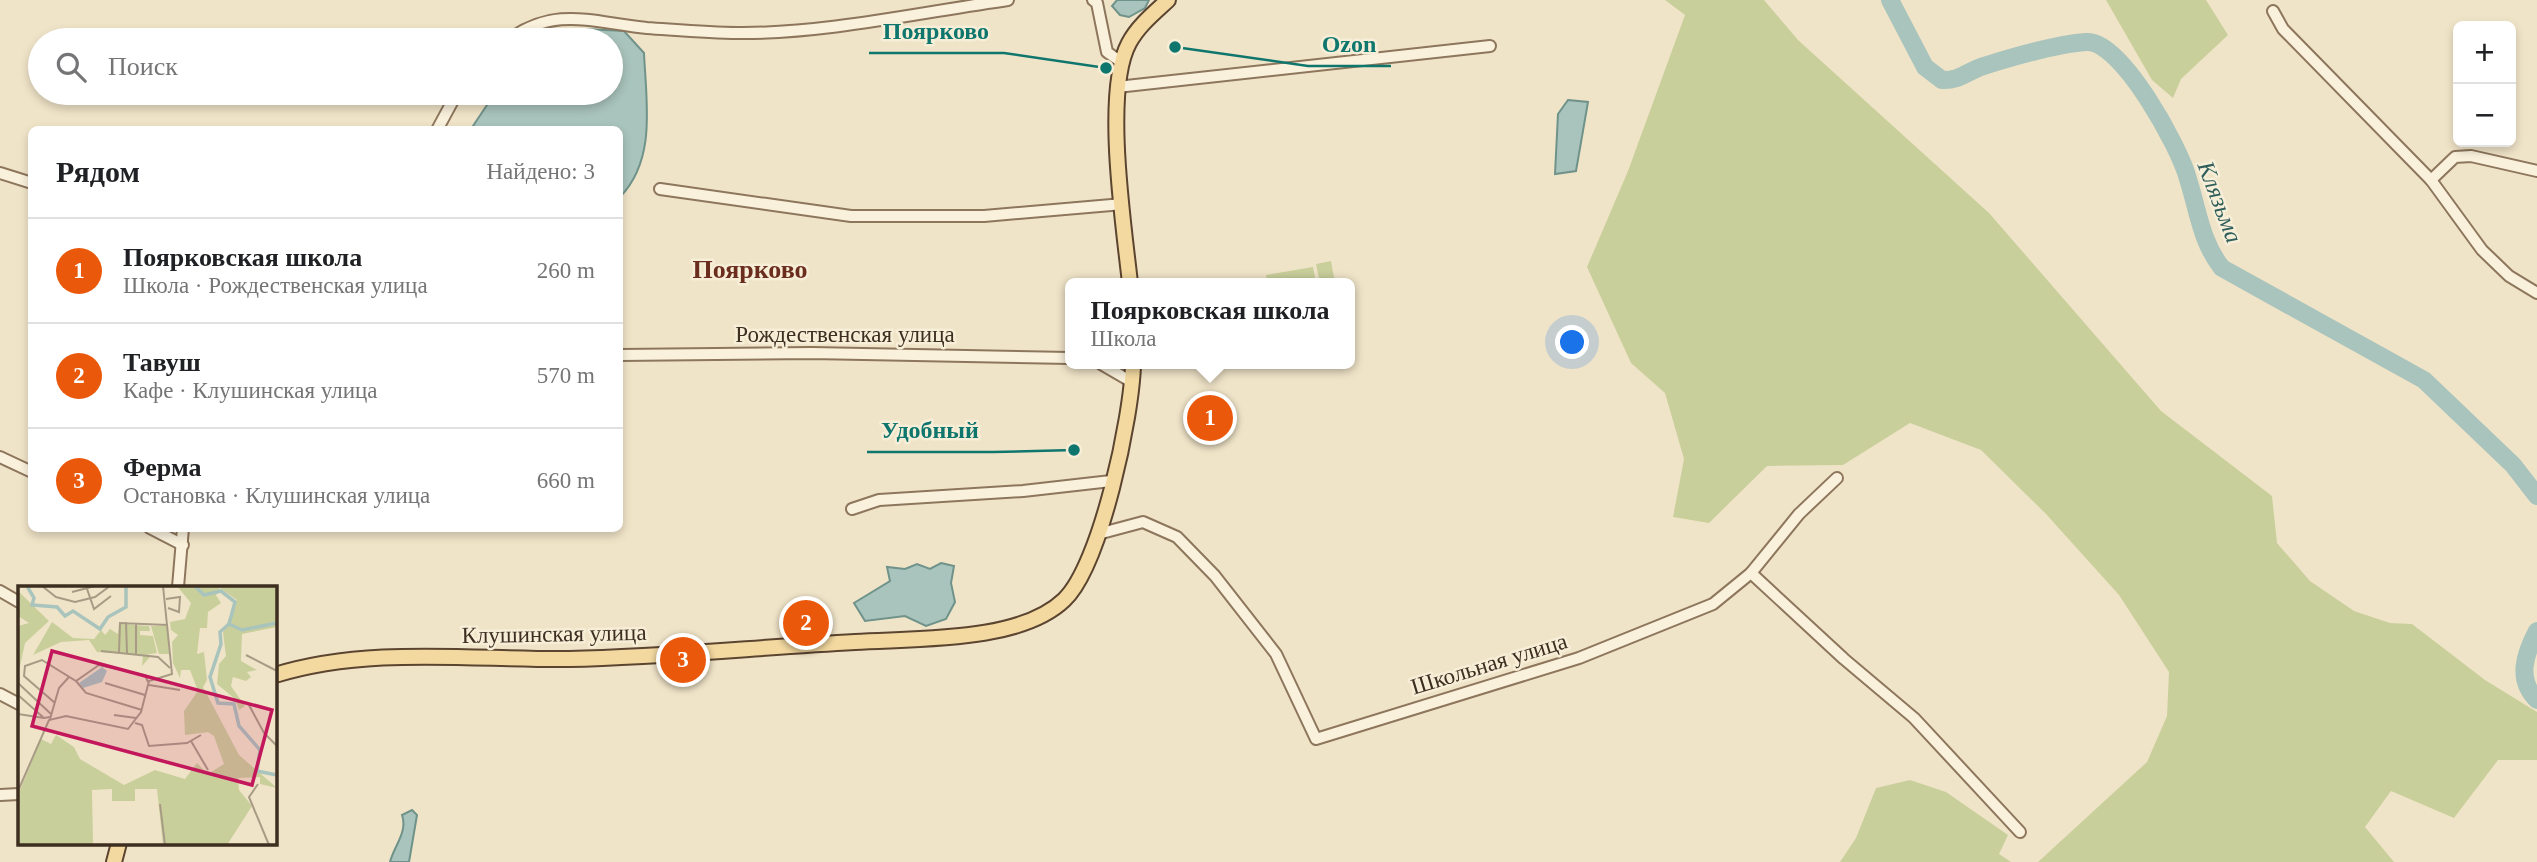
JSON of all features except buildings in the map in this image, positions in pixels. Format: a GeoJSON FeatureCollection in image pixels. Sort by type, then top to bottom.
{"type":"FeatureCollection","features":[{"type":"Feature","properties":{"kind":"main road"},"geometry":{"type":"LineString","coordinates":[[1129,278],[1117,87],[1121,62],[1140,27],[1168,0]]}},
{"type":"Feature","properties":{"kind":"main road"},"geometry":{"type":"LineString","coordinates":[[1098,534],[1133,369]]}},
{"type":"Feature","properties":{"kind":"main road","name":"Клушинская улица"},"geometry":{"type":"LineString","coordinates":[[276,675],[299,667],[370,658],[572,659],[918,638],[986,631],[1019,624],[1042,615],[1064,599],[1084,574],[1098,534]]}},
{"type":"Feature","properties":{"kind":"main road"},"geometry":{"type":"LineString","coordinates":[[114,862],[119,844]]}},
{"type":"Feature","properties":{"kind":"street"},"geometry":{"type":"LineString","coordinates":[[530,28],[544,20],[566,18],[647,28],[738,33],[791,30],[1008,0]]}},
{"type":"Feature","properties":{"kind":"street"},"geometry":{"type":"LineString","coordinates":[[1093,0],[1097,3],[1107,51],[1121,62]]}},
{"type":"Feature","properties":{"kind":"street"},"geometry":{"type":"LineString","coordinates":[[2273,11],[2283,29],[2431,180],[2482,250],[2509,276],[2537,293]]}},
{"type":"Feature","properties":{"kind":"street"},"geometry":{"type":"LineString","coordinates":[[1117,87],[1490,46]]}},
{"type":"Feature","properties":{"kind":"street"},"geometry":{"type":"LineString","coordinates":[[439,126],[451,105]]}},
{"type":"Feature","properties":{"kind":"street"},"geometry":{"type":"LineString","coordinates":[[2431,180],[2455,157],[2471,156],[2537,171]]}},
{"type":"Feature","properties":{"kind":"street"},"geometry":{"type":"LineString","coordinates":[[0,173],[28,182]]}},
{"type":"Feature","properties":{"kind":"street"},"geometry":{"type":"LineString","coordinates":[[660,189],[851,216],[984,216],[1123,204]]}},
{"type":"Feature","properties":{"kind":"street","name":"Рождественская улица"},"geometry":{"type":"LineString","coordinates":[[623,355],[812,353],[1065,358]]}},
{"type":"Feature","properties":{"kind":"street"},"geometry":{"type":"LineString","coordinates":[[1110,369],[1132,382]]}},
{"type":"Feature","properties":{"kind":"street"},"geometry":{"type":"LineString","coordinates":[[0,457],[28,470]]}},
{"type":"Feature","properties":{"kind":"street","name":"Школьная улица"},"geometry":{"type":"LineString","coordinates":[[1098,534],[1143,522],[1177,537],[1215,576],[1276,654],[1316,739],[1580,658],[1713,604],[1751,573],[1799,514],[1837,478]]}},
{"type":"Feature","properties":{"kind":"street"},"geometry":{"type":"LineString","coordinates":[[852,509],[879,499],[1023,491],[1111,481]]}},
{"type":"Feature","properties":{"kind":"street"},"geometry":{"type":"LineString","coordinates":[[157,532],[183,545]]}},
{"type":"Feature","properties":{"kind":"street"},"geometry":{"type":"LineString","coordinates":[[178,586],[183,532]]}},
{"type":"Feature","properties":{"kind":"street"},"geometry":{"type":"LineString","coordinates":[[1751,573],[1844,659],[1914,718],[2020,832]]}},
{"type":"Feature","properties":{"kind":"street"},"geometry":{"type":"LineString","coordinates":[[0,591],[18,600]]}},
{"type":"Feature","properties":{"kind":"street"},"geometry":{"type":"LineString","coordinates":[[0,694],[18,703]]}},
{"type":"Feature","properties":{"kind":"street"},"geometry":{"type":"LineString","coordinates":[[0,795],[18,794]]}},
{"type":"Feature","properties":{"kind":"green space"},"geometry":{"type":"Polygon","coordinates":[[[1665,0],[1764,0],[1798,40],[1989,213],[2161,411],[2272,496],[2277,543],[2310,581],[2354,611],[2390,623],[2412,624],[2485,680],[2537,712],[2537,760],[2498,760],[2454,818],[2391,791],[2365,827],[2394,862],[2038,862],[2147,762],[2167,716],[2169,672],[2119,595],[2046,514],[1981,450],[1910,423],[1843,465],[1767,466],[1709,523],[1673,517],[1684,459],[1665,393],[1631,363],[1587,267],[1628,171],[1685,15],[1665,0]]]}},
{"type":"Feature","properties":{"kind":"green space"},"geometry":{"type":"Polygon","coordinates":[[[2106,0],[2206,0],[2228,35],[2181,79],[2173,98],[2152,80],[2106,0]]]}},
{"type":"Feature","properties":{"kind":"green space"},"geometry":{"type":"Polygon","coordinates":[[[1331,261],[1334,278],[1319,278],[1316,264],[1331,261]]]}},
{"type":"Feature","properties":{"kind":"green space"},"geometry":{"type":"Polygon","coordinates":[[[1313,267],[1315,278],[1266,278],[1266,275],[1313,267]]]}},
{"type":"Feature","properties":{"kind":"green space"},"geometry":{"type":"Polygon","coordinates":[[[1910,780],[1946,792],[2008,835],[1999,854],[2011,862],[1840,862],[1856,838],[1876,788],[1910,780]]]}},
{"type":"Feature","properties":{"kind":"water"},"geometry":{"type":"Polygon","coordinates":[[[1117,0],[1149,0],[1145,8],[1129,17],[1120,15],[1112,6],[1117,0]]]}},
{"type":"Feature","properties":{"kind":"water"},"geometry":{"type":"Polygon","coordinates":[[[623,31],[644,53],[647,129],[640,165],[623,193],[623,126],[473,126],[487,105],[623,105],[623,31]]]}},
{"type":"Feature","properties":{"kind":"water"},"geometry":{"type":"Polygon","coordinates":[[[1568,100],[1588,102],[1576,171],[1555,174],[1558,114],[1568,100]]]}},
{"type":"Feature","properties":{"kind":"water"},"geometry":{"type":"Polygon","coordinates":[[[941,563],[954,566],[951,583],[955,602],[946,619],[926,626],[905,616],[865,621],[854,603],[890,581],[887,567],[905,569],[917,564],[930,569],[941,563]]]}},
{"type":"Feature","properties":{"kind":"water"},"geometry":{"type":"Polygon","coordinates":[[[412,810],[417,815],[409,862],[390,862],[402,833],[402,815],[412,810]]]}},
{"type":"Feature","properties":{"kind":"waterway","name":"Клязьма"},"geometry":{"type":"LineString","coordinates":[[1890,0],[1925,67],[1942,80],[1955,79],[1981,67],[2023,54],[2074,43],[2086,42],[2100,46],[2116,58],[2147,98],[2174,144],[2183,164],[2205,237],[2222,268],[2424,380],[2513,465],[2537,496]]}},
{"type":"Feature","properties":{"kind":"waterway","name":"Клязьма"},"geometry":{"type":"LineString","coordinates":[[2537,631],[2525,666],[2526,684],[2537,700]]}},
{"type":"Feature","properties":{"kind":"place","name":"Ozon"},"geometry":{"type":"Point","coordinates":[1175,47]}},
{"type":"Feature","properties":{"kind":"place","name":"Поярково"},"geometry":{"type":"Point","coordinates":[1106,68]}},
{"type":"Feature","properties":{"kind":"place","name":"Поярковская школа"},"geometry":{"type":"Point","coordinates":[1210,418]}},
{"type":"Feature","properties":{"kind":"place","name":"Удобный"},"geometry":{"type":"Point","coordinates":[1074,450]}},
{"type":"Feature","properties":{"kind":"place","name":"Тавуш"},"geometry":{"type":"Point","coordinates":[806,623]}},
{"type":"Feature","properties":{"kind":"place","name":"Ферма"},"geometry":{"type":"Point","coordinates":[683,660]}},
{"type":"Feature","properties":{"kind":"district","name":"Поярково"},"geometry":{"type":"Point","coordinates":[750,269]}}]}
